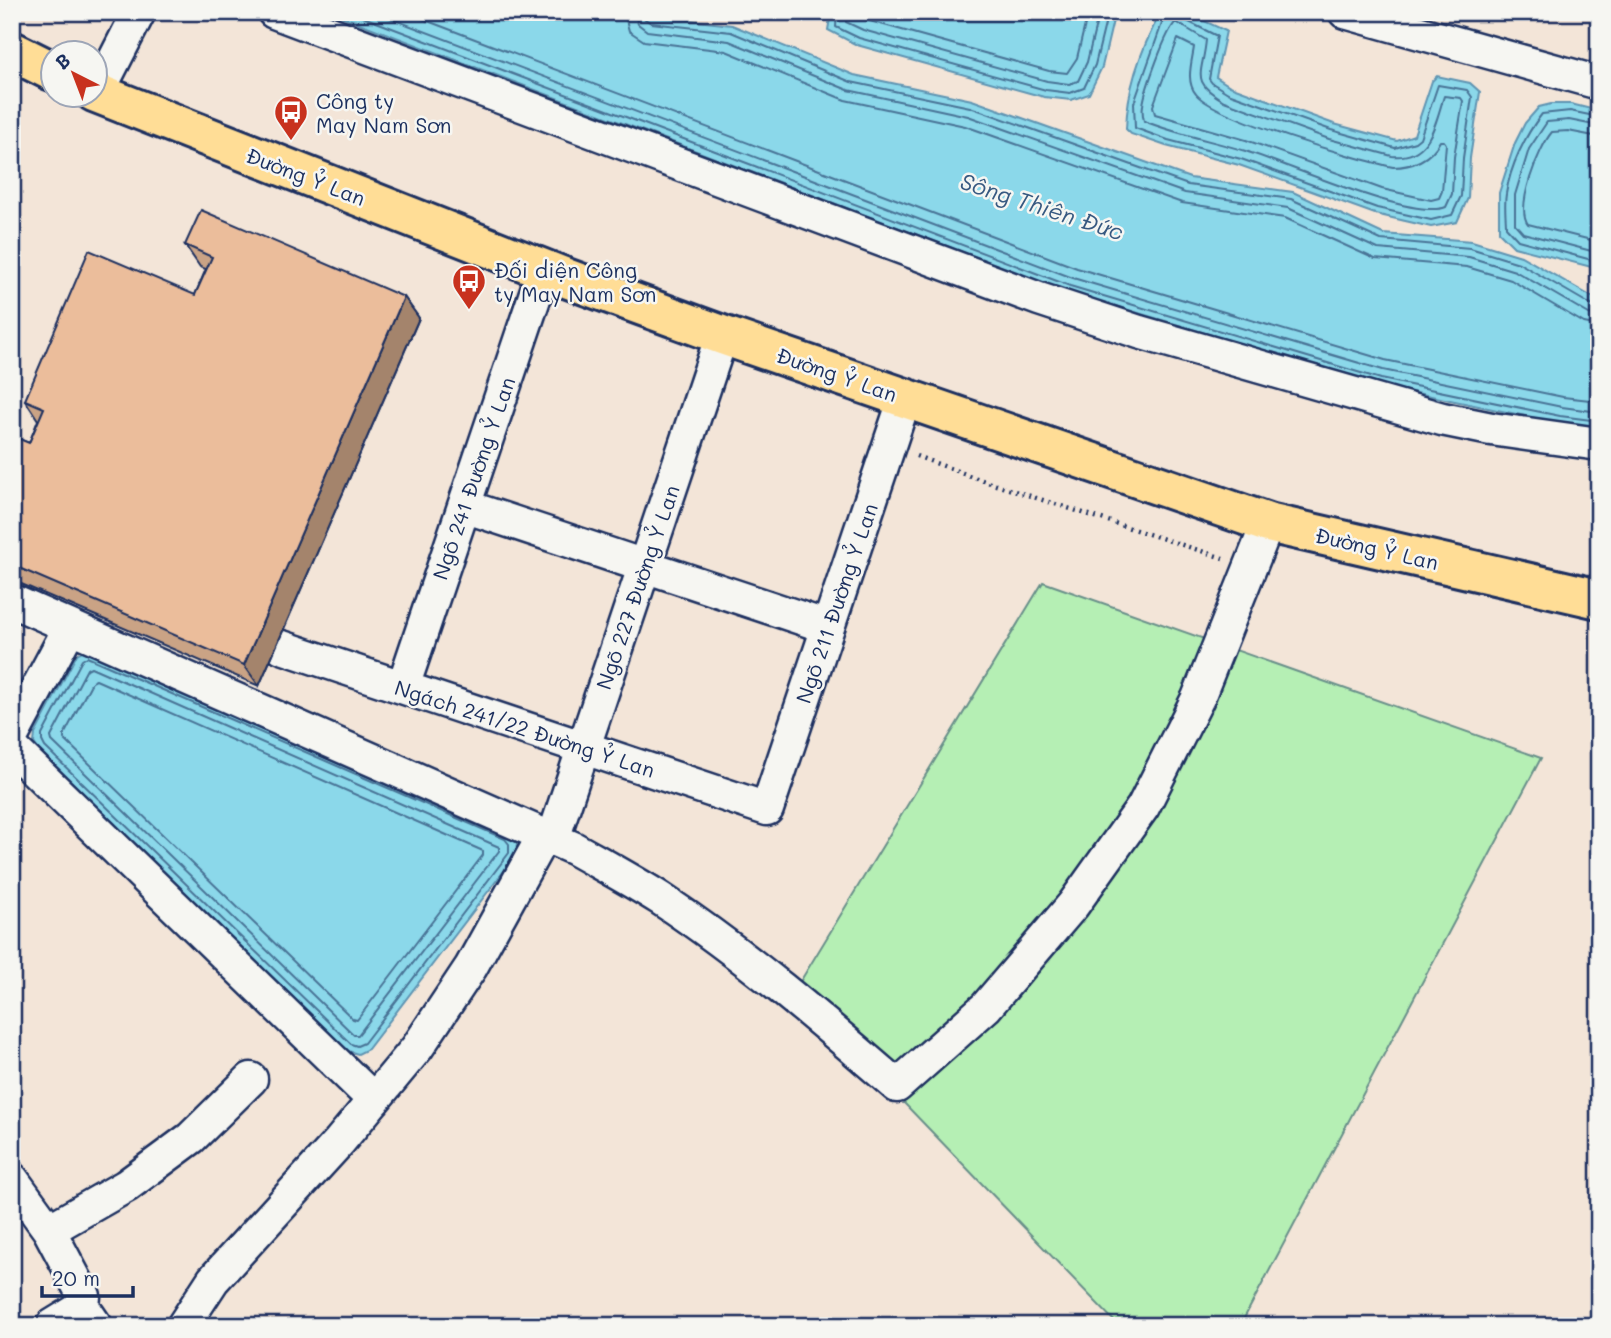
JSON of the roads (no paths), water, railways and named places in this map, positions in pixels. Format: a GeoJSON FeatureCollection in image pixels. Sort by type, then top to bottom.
{"type":"FeatureCollection","features":[{"type":"Feature","properties":{"kind":"main road"},"geometry":{"type":"LineString","coordinates":[[12,51],[38,64]]}},
{"type":"Feature","properties":{"kind":"main road","name":"Đường Ỷ Lan"},"geometry":{"type":"LineString","coordinates":[[108,98],[544,269],[722,335],[1268,523],[1599,599]]}},
{"type":"Feature","properties":{"kind":"street"},"geometry":{"type":"LineString","coordinates":[[108,70],[139,12]]}},
{"type":"Feature","properties":{"kind":"street"},"geometry":{"type":"LineString","coordinates":[[274,12],[1103,321],[1442,419],[1491,429],[1599,444]]}},
{"type":"Feature","properties":{"kind":"street"},"geometry":{"type":"LineString","coordinates":[[1345,12],[1599,83]]}},
{"type":"Feature","properties":{"kind":"street","name":"Ngõ 241 Đường Ỷ Lan"},"geometry":{"type":"LineString","coordinates":[[403,687],[544,269]]}},
{"type":"Feature","properties":{"kind":"street","name":"Ngõ 227 Đường Ỷ Lan"},"geometry":{"type":"LineString","coordinates":[[183,1326],[212,1280],[339,1142],[417,1048],[471,967],[548,837],[583,748],[722,335]]}},
{"type":"Feature","properties":{"kind":"street","name":"Ngõ 211 Đường Ỷ Lan"},"geometry":{"type":"LineString","coordinates":[[767,809],[905,398]]}},
{"type":"Feature","properties":{"kind":"street"},"geometry":{"type":"LineString","coordinates":[[464,506],[828,627]]}},
{"type":"Feature","properties":{"kind":"street"},"geometry":{"type":"LineString","coordinates":[[12,601],[573,848],[661,899],[753,966],[826,1024],[897,1086],[986,1007],[1073,905],[1143,807],[1198,698],[1268,523]]}},
{"type":"Feature","properties":{"kind":"street"},"geometry":{"type":"LineString","coordinates":[[12,736],[70,627]]}},
{"type":"Feature","properties":{"kind":"street","name":"Ngách 241/22 Đường Ỷ Lan"},"geometry":{"type":"LineString","coordinates":[[282,647],[767,809]]}},
{"type":"Feature","properties":{"kind":"street"},"geometry":{"type":"LineString","coordinates":[[12,748],[374,1100]]}},
{"type":"Feature","properties":{"kind":"street"},"geometry":{"type":"LineString","coordinates":[[49,1230],[126,1186],[191,1138],[251,1079]]}},
{"type":"Feature","properties":{"kind":"street"},"geometry":{"type":"LineString","coordinates":[[12,1179],[49,1230],[84,1297],[89,1316],[52,1326]]}},
{"type":"Feature","properties":{"kind":"water","name":"Sông Thiên Đức"},"geometry":{"type":"Polygon","coordinates":[[[330,12],[643,12],[653,16],[732,25],[854,75],[972,100],[1190,178],[1293,192],[1383,234],[1472,241],[1521,256],[1599,301],[1599,428],[1559,423],[1379,385],[1068,292],[330,12]]]}},
{"type":"Feature","properties":{"kind":"water"},"geometry":{"type":"Polygon","coordinates":[[[831,12],[1115,12],[1102,67],[1089,94],[1071,100],[1044,97],[857,45],[828,30],[831,12]]]}},
{"type":"Feature","properties":{"kind":"water"},"geometry":{"type":"Polygon","coordinates":[[[1161,12],[1185,12],[1226,31],[1216,77],[1230,86],[1334,124],[1397,141],[1414,135],[1432,81],[1437,76],[1470,83],[1480,92],[1470,158],[1468,198],[1457,222],[1431,227],[1375,214],[1239,165],[1131,134],[1126,129],[1129,99],[1142,54],[1161,12]]]}},
{"type":"Feature","properties":{"kind":"water"},"geometry":{"type":"Polygon","coordinates":[[[1571,104],[1599,111],[1599,269],[1514,247],[1499,232],[1499,193],[1515,143],[1525,123],[1539,107],[1571,104]]]}},
{"type":"Feature","properties":{"kind":"water"},"geometry":{"type":"Polygon","coordinates":[[[86,649],[510,834],[517,842],[516,855],[368,1049],[358,1054],[348,1051],[39,751],[34,743],[35,734],[77,654],[86,649]]]}},
{"type":"Feature","properties":{"kind":"place","name":"Công ty May Nam Sơn"},"geometry":{"type":"Point","coordinates":[291,142]}},
{"type":"Feature","properties":{"kind":"place","name":"Đối diện Công ty May Nam Sơn"},"geometry":{"type":"Point","coordinates":[469,311]}}]}
